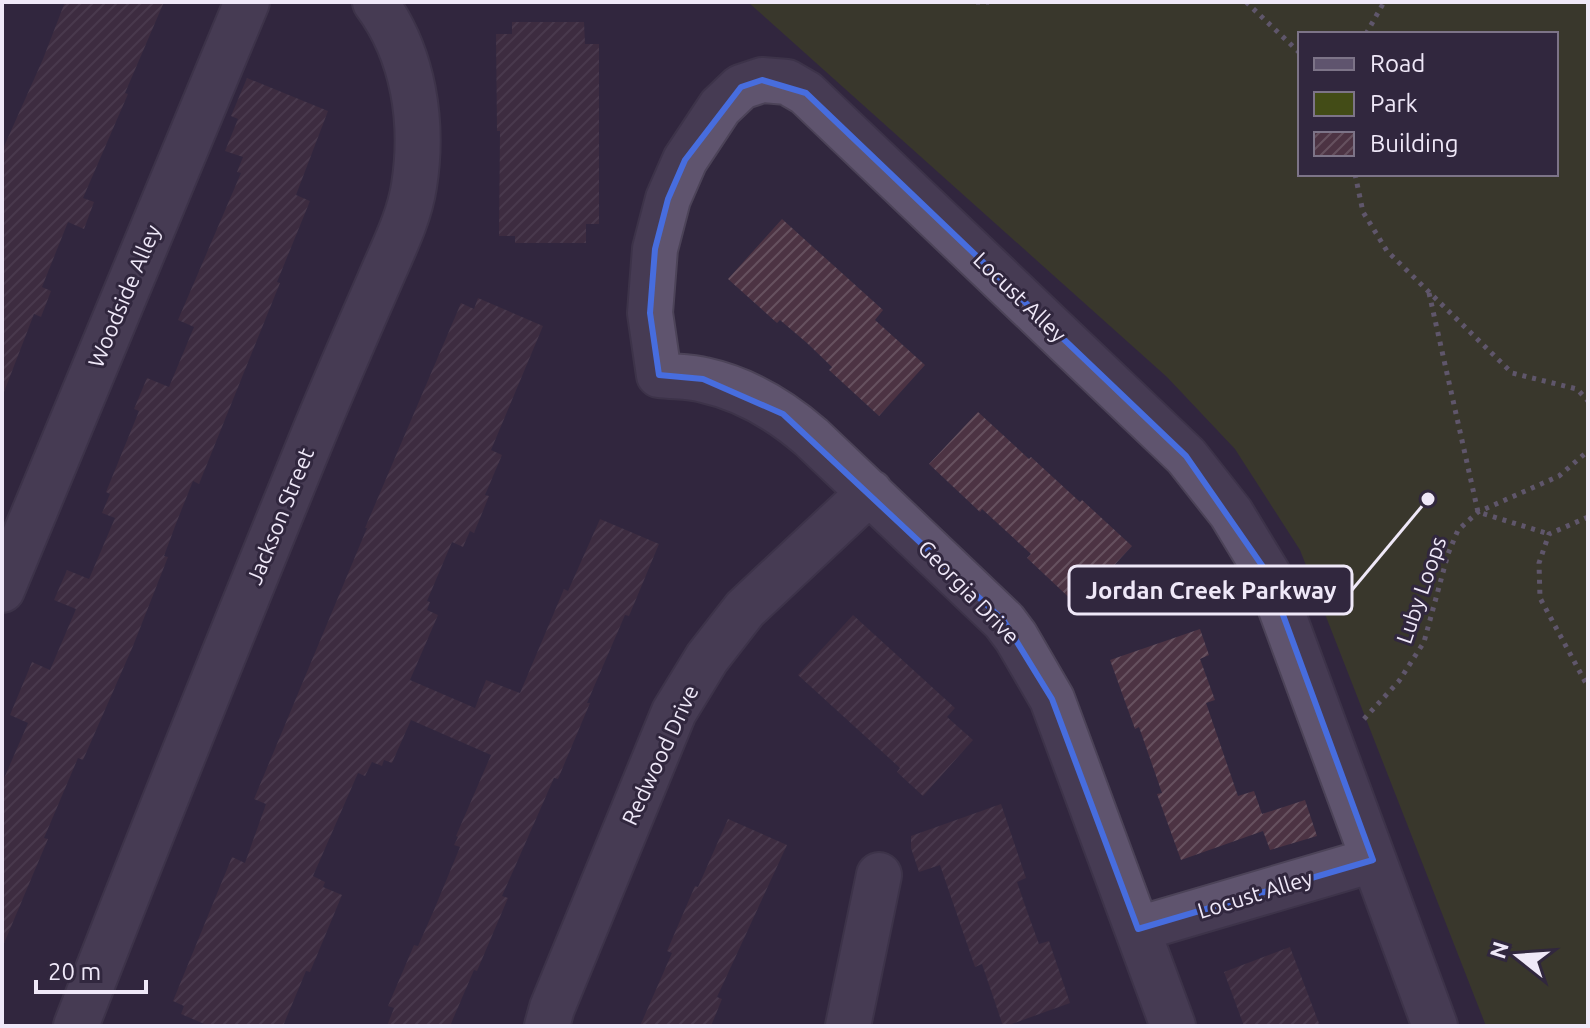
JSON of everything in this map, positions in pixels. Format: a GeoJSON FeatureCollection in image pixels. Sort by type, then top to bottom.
{"type":"FeatureCollection","features":[{"type":"Feature","properties":{"kind":"street","name":"Woodside Alley"},"geometry":{"type":"LineString","coordinates":[[2,590],[247,2]]}},
{"type":"Feature","properties":{"kind":"street","name":"Jackson Street"},"geometry":{"type":"LineString","coordinates":[[76,1026],[159,812],[402,230],[414,190],[419,149],[417,108],[405,59],[375,2]]}},
{"type":"Feature","properties":{"kind":"street","name":"Locust Alley"},"geometry":{"type":"LineString","coordinates":[[659,375],[650,313],[655,249],[668,199],[679,173],[720,107],[741,87],[762,80],[787,82],[806,93],[1186,456],[1231,513],[1268,574],[1435,1026]]}},
{"type":"Feature","properties":{"kind":"street","name":"Georgia Drive"},"geometry":{"type":"LineString","coordinates":[[659,375],[703,379],[745,392],[783,414],[870,492],[1004,621],[1052,699],[1173,1026]]}},
{"type":"Feature","properties":{"kind":"street","name":"Redwood Drive"},"geometry":{"type":"LineString","coordinates":[[547,1026],[682,698],[707,658],[745,609],[870,492]]}},
{"type":"Feature","properties":{"kind":"street","name":"Locust Alley"},"geometry":{"type":"LineString","coordinates":[[1138,929],[1373,860]]}},
{"type":"Feature","properties":{"kind":"street"},"geometry":{"type":"LineString","coordinates":[[848,1026],[879,875]]}},
{"type":"Feature","properties":{"kind":"path"},"geometry":{"type":"LineString","coordinates":[[976,2],[989,2]]}},
{"type":"Feature","properties":{"kind":"path"},"geometry":{"type":"LineString","coordinates":[[1246,2],[1298,51]]}},
{"type":"Feature","properties":{"kind":"path"},"geometry":{"type":"LineString","coordinates":[[1367,32],[1384,2]]}},
{"type":"Feature","properties":{"kind":"path"},"geometry":{"type":"LineString","coordinates":[[1355,176],[1363,212],[1387,251],[1512,373],[1577,389],[1588,401]]}},
{"type":"Feature","properties":{"kind":"path"},"geometry":{"type":"LineString","coordinates":[[1429,291],[1478,512],[1549,534],[1588,517]]}},
{"type":"Feature","properties":{"kind":"path","name":"Luby Loops"},"geometry":{"type":"LineString","coordinates":[[1334,753],[1399,681],[1424,642],[1448,554],[1458,530],[1478,512],[1559,476],[1588,451]]}},
{"type":"Feature","properties":{"kind":"path"},"geometry":{"type":"LineString","coordinates":[[1549,534],[1539,563],[1540,598],[1588,687]]}},
{"type":"Feature","properties":{"kind":"highlighted area"},"geometry":{"type":"Polygon","coordinates":[[[762,80],[806,93],[1186,456],[1268,574],[1373,860],[1138,929],[1052,699],[1004,621],[783,414],[703,379],[659,375],[650,313],[655,249],[668,199],[685,160],[741,87],[762,80]]]}},
{"type":"Feature","properties":{"kind":"green space"},"geometry":{"type":"Polygon","coordinates":[[[748,2],[1588,2],[1588,1026],[1486,1026],[1300,550],[1235,449],[1167,377],[748,2]]]}},
{"type":"Feature","properties":{"kind":"building"},"geometry":{"type":"Polygon","coordinates":[[[65,2],[164,2],[83,198],[94,202],[84,229],[68,222],[42,287],[51,291],[41,317],[34,314],[4,392],[2,151],[65,2]]]}},
{"type":"Feature","properties":{"kind":"building"},"geometry":{"type":"Polygon","coordinates":[[[512,22],[584,22],[585,44],[599,44],[599,224],[586,224],[586,243],[515,243],[515,236],[499,236],[500,131],[497,131],[496,34],[512,34],[512,22]]]}},
{"type":"Feature","properties":{"kind":"building"},"geometry":{"type":"Polygon","coordinates":[[[247,78],[328,111],[296,195],[310,201],[199,484],[193,481],[177,521],[164,556],[168,557],[133,646],[83,760],[78,758],[2,948],[2,783],[28,723],[10,715],[32,662],[50,670],[76,609],[54,600],[67,570],[89,579],[115,518],[102,513],[110,494],[106,492],[139,411],[134,409],[147,378],[169,387],[194,327],[178,320],[241,173],[237,172],[243,157],[225,151],[238,119],[231,116],[247,78]]]}},
{"type":"Feature","properties":{"kind":"building"},"geometry":{"type":"Polygon","coordinates":[[[782,219],[883,310],[875,320],[925,365],[879,416],[829,370],[832,367],[807,343],[780,320],[777,323],[728,279],[782,219]]]}},
{"type":"Feature","properties":{"kind":"building"},"geometry":{"type":"Polygon","coordinates":[[[478,298],[543,326],[491,450],[502,455],[485,495],[489,496],[474,533],[470,531],[463,547],[452,542],[427,601],[430,602],[427,610],[438,615],[410,680],[475,708],[486,680],[520,693],[564,589],[568,591],[600,519],[659,544],[587,703],[590,703],[558,779],[554,778],[502,896],[508,898],[450,1026],[387,1026],[394,1008],[388,1006],[414,945],[418,946],[460,847],[454,845],[456,836],[491,755],[411,720],[392,763],[384,760],[382,766],[372,762],[365,776],[358,773],[313,876],[325,882],[323,887],[342,895],[310,972],[306,971],[283,1026],[209,1026],[181,1014],[184,1006],[173,1001],[232,857],[245,863],[266,804],[254,799],[461,303],[474,309],[478,298]]]}},
{"type":"Feature","properties":{"kind":"building"},"geometry":{"type":"Polygon","coordinates":[[[978,412],[1132,546],[1077,605],[1027,558],[1031,554],[929,464],[978,412]]]}},
{"type":"Feature","properties":{"kind":"building"},"geometry":{"type":"Polygon","coordinates":[[[853,615],[955,708],[947,717],[973,740],[923,796],[897,772],[900,768],[798,675],[853,615]]]}},
{"type":"Feature","properties":{"kind":"building"},"geometry":{"type":"Polygon","coordinates":[[[1200,629],[1209,655],[1200,659],[1215,700],[1206,703],[1238,796],[1254,791],[1262,814],[1305,800],[1317,836],[1270,850],[1263,831],[1181,860],[1157,794],[1162,793],[1139,727],[1135,729],[1110,660],[1200,629]]]}},
{"type":"Feature","properties":{"kind":"building"},"geometry":{"type":"Polygon","coordinates":[[[1001,804],[1026,878],[1017,882],[1028,914],[1039,944],[1049,941],[1070,1003],[1006,1026],[1003,1026],[982,964],[975,967],[940,865],[919,872],[911,848],[911,836],[1001,804]]]}},
{"type":"Feature","properties":{"kind":"building"},"geometry":{"type":"Polygon","coordinates":[[[728,819],[787,845],[717,997],[722,999],[711,1026],[640,1026],[672,953],[667,951],[728,819]]]}},
{"type":"Feature","properties":{"kind":"building"},"geometry":{"type":"Polygon","coordinates":[[[1290,947],[1320,1026],[1244,1026],[1224,972],[1290,947]]]}},
{"type":"Feature","properties":{"kind":"place","name":"Jordan Creek Parkway"},"geometry":{"type":"Point","coordinates":[1428,499]}}]}
